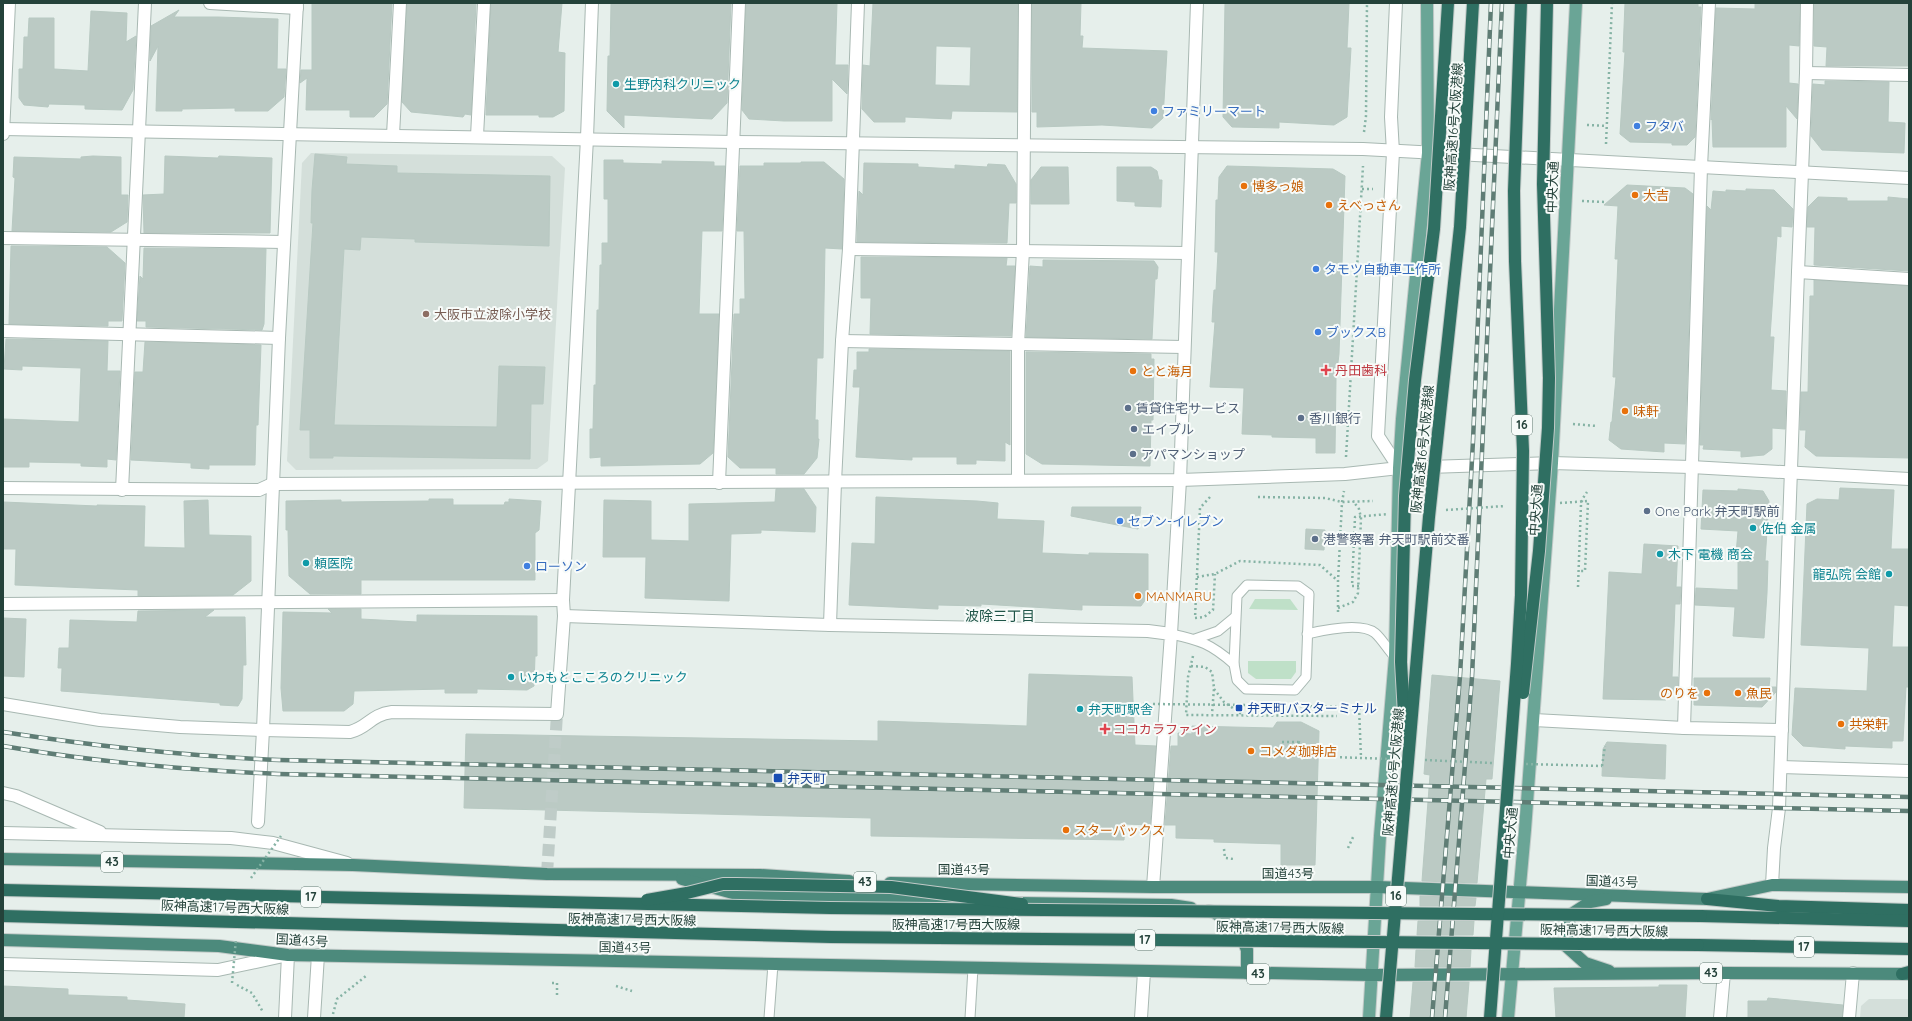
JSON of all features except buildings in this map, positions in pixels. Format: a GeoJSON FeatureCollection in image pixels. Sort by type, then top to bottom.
{"type":"FeatureCollection","features":[{"type":"Feature","properties":{"kind":"highway"},"geometry":{"type":"LineString","coordinates":[[1407,774],[1400,662],[1405,496],[1415,380],[1434,229],[1448,3]]}},
{"type":"Feature","properties":{"kind":"highway","name":"阪神高速16号大阪港線"},"geometry":{"type":"LineString","coordinates":[[1386,1018],[1429,517],[1460,227],[1473,3]]}},
{"type":"Feature","properties":{"kind":"highway","name":"16"},"geometry":{"type":"LineString","coordinates":[[1490,1018],[1517,664],[1522,529],[1523,451],[1515,261],[1514,191],[1521,3]]}},
{"type":"Feature","properties":{"kind":"highway"},"geometry":{"type":"LineString","coordinates":[[1504,847],[1514,784],[1539,551],[1548,428],[1549,378],[1543,184],[1547,3]]}},
{"type":"Feature","properties":{"kind":"highway","name":"国道43号"},"geometry":{"type":"LineString","coordinates":[[3,859],[220,864],[354,865],[547,874],[760,875],[872,882],[1153,887],[1377,887],[1707,899],[1772,885],[1909,887]]}},
{"type":"Feature","properties":{"kind":"highway","name":"国道43号"},"geometry":{"type":"LineString","coordinates":[[665,875],[740,895],[922,901],[1171,905],[1200,909],[1214,912],[1239,929],[1247,950],[1247,973]]}},
{"type":"Feature","properties":{"kind":"highway","name":"17"},"geometry":{"type":"LineString","coordinates":[[618,905],[687,893],[723,884],[736,884],[891,887],[1063,911]]}},
{"type":"Feature","properties":{"kind":"highway","name":"阪神高速17号西大阪線"},"geometry":{"type":"LineString","coordinates":[[3,890],[618,905],[1063,911],[1685,916],[1909,921]]}},
{"type":"Feature","properties":{"kind":"highway"},"geometry":{"type":"LineString","coordinates":[[1618,974],[1585,962],[1566,946],[1570,915],[1590,902],[1622,895]]}},
{"type":"Feature","properties":{"kind":"highway"},"geometry":{"type":"LineString","coordinates":[[1707,899],[1778,906],[1909,910]]}},
{"type":"Feature","properties":{"kind":"highway","name":"阪神高速17号西大阪線"},"geometry":{"type":"LineString","coordinates":[[3,916],[823,937],[1683,944],[1909,949]]}},
{"type":"Feature","properties":{"kind":"highway","name":"国道43号"},"geometry":{"type":"LineString","coordinates":[[3,940],[219,946],[288,955],[318,956],[1144,972],[1372,975],[1724,973],[1907,974]]}},
{"type":"Feature","properties":{"kind":"main road"},"geometry":{"type":"LineString","coordinates":[[1369,1018],[1377,887],[1395,657],[1399,468],[1402,419],[1428,153],[1427,3]]}},
{"type":"Feature","properties":{"kind":"main road","name":"中央大通"},"geometry":{"type":"LineString","coordinates":[[1508,1018],[1534,720],[1552,463],[1576,3]]}},
{"type":"Feature","properties":{"kind":"street"},"geometry":{"type":"LineString","coordinates":[[3,134],[9,3]]}},
{"type":"Feature","properties":{"kind":"street"},"geometry":{"type":"LineString","coordinates":[[122,490],[145,3]]}},
{"type":"Feature","properties":{"kind":"street"},"geometry":{"type":"LineString","coordinates":[[210,3],[297,5],[272,484],[258,822]]}},
{"type":"Feature","properties":{"kind":"street"},"geometry":{"type":"LineString","coordinates":[[393,135],[400,3]]}},
{"type":"Feature","properties":{"kind":"street"},"geometry":{"type":"LineString","coordinates":[[477,136],[484,3]]}},
{"type":"Feature","properties":{"kind":"street"},"geometry":{"type":"LineString","coordinates":[[3,704],[100,720],[180,727],[350,732],[361,729],[380,713],[557,714],[564,616],[563,600],[587,138],[592,3]]}},
{"type":"Feature","properties":{"kind":"street"},"geometry":{"type":"LineString","coordinates":[[720,483],[734,142],[738,3]]}},
{"type":"Feature","properties":{"kind":"street"},"geometry":{"type":"LineString","coordinates":[[830,624],[842,342],[849,249],[858,3]]}},
{"type":"Feature","properties":{"kind":"street"},"geometry":{"type":"LineString","coordinates":[[1018,480],[1018,345],[1023,250],[1025,3]]}},
{"type":"Feature","properties":{"kind":"street"},"geometry":{"type":"LineString","coordinates":[[1153,887],[1171,634],[1180,480],[1197,3]]}},
{"type":"Feature","properties":{"kind":"street"},"geometry":{"type":"LineString","coordinates":[[1396,3],[1391,118],[1393,152],[1378,436],[1399,468]]}},
{"type":"Feature","properties":{"kind":"street"},"geometry":{"type":"LineString","coordinates":[[1684,728],[1701,166],[1709,3]]}},
{"type":"Feature","properties":{"kind":"street"},"geometry":{"type":"LineString","coordinates":[[1772,885],[1779,808],[1806,73],[1807,3]]}},
{"type":"Feature","properties":{"kind":"street"},"geometry":{"type":"LineString","coordinates":[[1806,73],[1909,75]]}},
{"type":"Feature","properties":{"kind":"street"},"geometry":{"type":"LineString","coordinates":[[3,129],[477,136],[734,142],[853,142],[1363,149],[1393,152],[1701,166],[1909,178]]}},
{"type":"Feature","properties":{"kind":"street"},"geometry":{"type":"LineString","coordinates":[[3,238],[284,242]]}},
{"type":"Feature","properties":{"kind":"street"},"geometry":{"type":"LineString","coordinates":[[849,249],[1187,253]]}},
{"type":"Feature","properties":{"kind":"street"},"geometry":{"type":"LineString","coordinates":[[1798,272],[1909,279]]}},
{"type":"Feature","properties":{"kind":"street"},"geometry":{"type":"LineString","coordinates":[[3,331],[279,338]]}},
{"type":"Feature","properties":{"kind":"street"},"geometry":{"type":"LineString","coordinates":[[842,342],[1184,347]]}},
{"type":"Feature","properties":{"kind":"street"},"geometry":{"type":"LineString","coordinates":[[3,488],[259,490],[272,484],[1180,480],[1345,474],[1399,468],[1552,463],[1691,467],[1791,474],[1909,479]]}},
{"type":"Feature","properties":{"kind":"street"},"geometry":{"type":"LineString","coordinates":[[3,604],[563,600]]}},
{"type":"Feature","properties":{"kind":"street"},"geometry":{"type":"LineString","coordinates":[[564,616],[830,624],[1148,630],[1171,634]]}},
{"type":"Feature","properties":{"kind":"street"},"geometry":{"type":"LineString","coordinates":[[1534,720],[1684,728],[1782,730]]}},
{"type":"Feature","properties":{"kind":"street"},"geometry":{"type":"LineString","coordinates":[[1780,767],[1909,771]]}},
{"type":"Feature","properties":{"kind":"street"},"geometry":{"type":"LineString","coordinates":[[3,793],[16,796],[106,834]]}},
{"type":"Feature","properties":{"kind":"street"},"geometry":{"type":"LineString","coordinates":[[3,833],[106,834],[231,838],[273,843],[354,865]]}},
{"type":"Feature","properties":{"kind":"street"},"geometry":{"type":"LineString","coordinates":[[3,964],[218,970],[288,955],[285,1018]]}},
{"type":"Feature","properties":{"kind":"street"},"geometry":{"type":"LineString","coordinates":[[314,1018],[318,956]]}},
{"type":"Feature","properties":{"kind":"street"},"geometry":{"type":"LineString","coordinates":[[1140,1018],[1144,972]]}},
{"type":"Feature","properties":{"kind":"street"},"geometry":{"type":"LineString","coordinates":[[1720,1018],[1724,973]]}},
{"type":"Feature","properties":{"kind":"street"},"geometry":{"type":"LineString","coordinates":[[1849,1018],[1853,974]]}},
{"type":"Feature","properties":{"kind":"lane"},"geometry":{"type":"LineString","coordinates":[[1247,584],[1298,586],[1309,594],[1306,677],[1295,690],[1246,689],[1236,680],[1234,664],[1235,617],[1236,596],[1247,584]]}},
{"type":"Feature","properties":{"kind":"lane"},"geometry":{"type":"LineString","coordinates":[[1194,639],[1218,631],[1235,617]]}},
{"type":"Feature","properties":{"kind":"lane"},"geometry":{"type":"LineString","coordinates":[[1307,634],[1337,628],[1365,629],[1375,634],[1395,657]]}},
{"type":"Feature","properties":{"kind":"lane"},"geometry":{"type":"LineString","coordinates":[[1171,634],[1194,639],[1217,649],[1234,664]]}},
{"type":"Feature","properties":{"kind":"lane"},"geometry":{"type":"LineString","coordinates":[[770,1018],[773,964]]}},
{"type":"Feature","properties":{"kind":"lane"},"geometry":{"type":"LineString","coordinates":[[970,1018],[973,968]]}},
{"type":"Feature","properties":{"kind":"path"},"geometry":{"type":"LineString","coordinates":[[1364,135],[1366,116],[1367,3]]}},
{"type":"Feature","properties":{"kind":"path"},"geometry":{"type":"LineString","coordinates":[[1606,147],[1612,3]]}},
{"type":"Feature","properties":{"kind":"path"},"geometry":{"type":"LineString","coordinates":[[1588,125],[1607,126]]}},
{"type":"Feature","properties":{"kind":"path"},"geometry":{"type":"LineString","coordinates":[[1346,461],[1363,160]]}},
{"type":"Feature","properties":{"kind":"path"},"geometry":{"type":"LineString","coordinates":[[1362,188],[1379,189]]}},
{"type":"Feature","properties":{"kind":"path"},"geometry":{"type":"LineString","coordinates":[[1581,201],[1606,202]]}},
{"type":"Feature","properties":{"kind":"path"},"geometry":{"type":"LineString","coordinates":[[1348,416],[1364,417]]}},
{"type":"Feature","properties":{"kind":"path"},"geometry":{"type":"LineString","coordinates":[[1573,424],[1597,426]]}},
{"type":"Feature","properties":{"kind":"path"},"geometry":{"type":"LineString","coordinates":[[1338,618],[1338,581],[1342,502],[1345,490]]}},
{"type":"Feature","properties":{"kind":"path"},"geometry":{"type":"LineString","coordinates":[[1578,587],[1581,504],[1587,492]]}},
{"type":"Feature","properties":{"kind":"path"},"geometry":{"type":"LineString","coordinates":[[1211,496],[1200,508],[1195,618],[1204,616],[1213,610],[1215,574]]}},
{"type":"Feature","properties":{"kind":"path"},"geometry":{"type":"LineString","coordinates":[[1256,496],[1325,498],[1342,502],[1373,501]]}},
{"type":"Feature","properties":{"kind":"path"},"geometry":{"type":"LineString","coordinates":[[1338,608],[1348,605],[1355,597],[1359,586],[1361,518],[1359,509],[1352,501]]}},
{"type":"Feature","properties":{"kind":"path"},"geometry":{"type":"LineString","coordinates":[[1557,503],[1588,501],[1585,572],[1578,572]]}},
{"type":"Feature","properties":{"kind":"path"},"geometry":{"type":"LineString","coordinates":[[1440,511],[1510,506]]}},
{"type":"Feature","properties":{"kind":"path"},"geometry":{"type":"LineString","coordinates":[[1359,586],[1352,586],[1355,516],[1394,514]]}},
{"type":"Feature","properties":{"kind":"path"},"geometry":{"type":"LineString","coordinates":[[1197,577],[1215,574],[1240,561],[1320,564],[1338,581]]}},
{"type":"Feature","properties":{"kind":"path"},"geometry":{"type":"LineString","coordinates":[[1193,656],[1188,677],[1186,714],[1337,716]]}},
{"type":"Feature","properties":{"kind":"path"},"geometry":{"type":"LineString","coordinates":[[1191,666],[1205,667],[1212,672],[1214,688],[1212,714]]}},
{"type":"Feature","properties":{"kind":"path"},"geometry":{"type":"LineString","coordinates":[[1214,688],[1224,702],[1244,715]]}},
{"type":"Feature","properties":{"kind":"path"},"geometry":{"type":"LineString","coordinates":[[1133,704],[1253,706]]}},
{"type":"Feature","properties":{"kind":"path"},"geometry":{"type":"LineString","coordinates":[[1298,706],[1359,707],[1361,758]]}},
{"type":"Feature","properties":{"kind":"path"},"geometry":{"type":"LineString","coordinates":[[1282,742],[1298,742],[1334,757],[1393,759]]}},
{"type":"Feature","properties":{"kind":"path"},"geometry":{"type":"LineString","coordinates":[[1524,764],[1602,766],[1605,746]]}},
{"type":"Feature","properties":{"kind":"path"},"geometry":{"type":"LineString","coordinates":[[1417,760],[1493,763]]}},
{"type":"Feature","properties":{"kind":"path"},"geometry":{"type":"LineString","coordinates":[[1348,848],[1354,835]]}},
{"type":"Feature","properties":{"kind":"path"},"geometry":{"type":"LineString","coordinates":[[250,878],[281,836]]}},
{"type":"Feature","properties":{"kind":"path"},"geometry":{"type":"LineString","coordinates":[[1224,849],[1224,858],[1234,860]]}},
{"type":"Feature","properties":{"kind":"path"},"geometry":{"type":"LineString","coordinates":[[236,936],[232,983],[242,986],[252,993],[263,1012]]}},
{"type":"Feature","properties":{"kind":"path"},"geometry":{"type":"LineString","coordinates":[[332,1018],[337,999],[366,976]]}},
{"type":"Feature","properties":{"kind":"path"},"geometry":{"type":"LineString","coordinates":[[552,983],[558,983],[557,995]]}},
{"type":"Feature","properties":{"kind":"path"},"geometry":{"type":"LineString","coordinates":[[616,986],[632,991]]}},
{"type":"Feature","properties":{"kind":"shaded area","name":"大阪市立波除小学校"},"geometry":{"type":"Polygon","coordinates":[[[311,153],[552,156],[565,168],[548,461],[537,469],[296,470],[287,461],[302,163],[311,153]]]}},
{"type":"Feature","properties":{"kind":"shaded area"},"geometry":{"type":"Polygon","coordinates":[[[1869,999],[1909,999],[1909,1018],[1860,1018],[1861,1006],[1869,999]]]}},
{"type":"Feature","properties":{"kind":"green space"},"geometry":{"type":"Polygon","coordinates":[[[1255,599],[1290,599],[1298,610],[1249,609],[1255,599]]]}},
{"type":"Feature","properties":{"kind":"green space"},"geometry":{"type":"Polygon","coordinates":[[[1248,661],[1296,661],[1296,672],[1291,679],[1256,679],[1248,673],[1248,661]]]}},
{"type":"Feature","properties":{"kind":"tunnel"},"geometry":{"type":"LineString","coordinates":[[547,874],[557,714]]}},
{"type":"Feature","properties":{"kind":"railway"},"geometry":{"type":"LineString","coordinates":[[1432,1018],[1460,676],[1473,441],[1491,3]]}},
{"type":"Feature","properties":{"kind":"railway"},"geometry":{"type":"LineString","coordinates":[[1445,1018],[1472,677],[1502,3]]}},
{"type":"Feature","properties":{"kind":"railway"},"geometry":{"type":"LineString","coordinates":[[3,732],[140,750],[279,760],[1909,797]]}},
{"type":"Feature","properties":{"kind":"railway"},"geometry":{"type":"LineString","coordinates":[[3,746],[106,761],[209,770],[278,774],[1909,811]]}},
{"type":"Feature","properties":{"kind":"place","name":"生野内科クリニック"},"geometry":{"type":"Point","coordinates":[616,84]}},
{"type":"Feature","properties":{"kind":"place","name":"ファミリーマート"},"geometry":{"type":"Point","coordinates":[1154,111]}},
{"type":"Feature","properties":{"kind":"place","name":"フタバ"},"geometry":{"type":"Point","coordinates":[1637,126]}},
{"type":"Feature","properties":{"kind":"place","name":"博多っ娘"},"geometry":{"type":"Point","coordinates":[1244,186]}},
{"type":"Feature","properties":{"kind":"place","name":"大吉"},"geometry":{"type":"Point","coordinates":[1635,195]}},
{"type":"Feature","properties":{"kind":"place","name":"えべっさん"},"geometry":{"type":"Point","coordinates":[1329,205]}},
{"type":"Feature","properties":{"kind":"place","name":"タモツ自動車工作所"},"geometry":{"type":"Point","coordinates":[1316,269]}},
{"type":"Feature","properties":{"kind":"place","name":"大阪市立波除小学校"},"geometry":{"type":"Point","coordinates":[426,314]}},
{"type":"Feature","properties":{"kind":"place","name":"ブックスB"},"geometry":{"type":"Point","coordinates":[1318,332]}},
{"type":"Feature","properties":{"kind":"place","name":"丹田歯科"},"geometry":{"type":"Point","coordinates":[1326,370]}},
{"type":"Feature","properties":{"kind":"place","name":"とと海月"},"geometry":{"type":"Point","coordinates":[1133,371]}},
{"type":"Feature","properties":{"kind":"place","name":"賃貸住宅サービス"},"geometry":{"type":"Point","coordinates":[1128,408]}},
{"type":"Feature","properties":{"kind":"place","name":"味軒"},"geometry":{"type":"Point","coordinates":[1625,411]}},
{"type":"Feature","properties":{"kind":"place","name":"香川銀行"},"geometry":{"type":"Point","coordinates":[1301,418]}},
{"type":"Feature","properties":{"kind":"place","name":"エイブル"},"geometry":{"type":"Point","coordinates":[1134,429]}},
{"type":"Feature","properties":{"kind":"place","name":"アパマンショップ"},"geometry":{"type":"Point","coordinates":[1133,454]}},
{"type":"Feature","properties":{"kind":"place","name":"One Park 弁天町駅前"},"geometry":{"type":"Point","coordinates":[1647,511]}},
{"type":"Feature","properties":{"kind":"place","name":"セブン-イレブン"},"geometry":{"type":"Point","coordinates":[1120,521]}},
{"type":"Feature","properties":{"kind":"place","name":"佐伯 金属"},"geometry":{"type":"Point","coordinates":[1753,528]}},
{"type":"Feature","properties":{"kind":"place","name":"港警察署 弁天町駅前交番"},"geometry":{"type":"Point","coordinates":[1315,539]}},
{"type":"Feature","properties":{"kind":"place","name":"木下 電機 商会"},"geometry":{"type":"Point","coordinates":[1660,554]}},
{"type":"Feature","properties":{"kind":"place","name":"頼医院"},"geometry":{"type":"Point","coordinates":[306,563]}},
{"type":"Feature","properties":{"kind":"place","name":"ローソン"},"geometry":{"type":"Point","coordinates":[527,566]}},
{"type":"Feature","properties":{"kind":"place","name":"龍弘院 会館"},"geometry":{"type":"Point","coordinates":[1889,574]}},
{"type":"Feature","properties":{"kind":"place","name":"MANMARU"},"geometry":{"type":"Point","coordinates":[1138,596]}},
{"type":"Feature","properties":{"kind":"place","name":"いわもとこころのクリニック"},"geometry":{"type":"Point","coordinates":[511,677]}},
{"type":"Feature","properties":{"kind":"place","name":"のりを"},"geometry":{"type":"Point","coordinates":[1707,693]}},
{"type":"Feature","properties":{"kind":"place","name":"魚民"},"geometry":{"type":"Point","coordinates":[1738,693]}},
{"type":"Feature","properties":{"kind":"place","name":"弁天町バスターミナル"},"geometry":{"type":"Point","coordinates":[1239,708]}},
{"type":"Feature","properties":{"kind":"place","name":"弁天町駅舎"},"geometry":{"type":"Point","coordinates":[1080,709]}},
{"type":"Feature","properties":{"kind":"place","name":"共栄軒"},"geometry":{"type":"Point","coordinates":[1841,724]}},
{"type":"Feature","properties":{"kind":"place","name":"ココカラファイン"},"geometry":{"type":"Point","coordinates":[1105,729]}},
{"type":"Feature","properties":{"kind":"place","name":"コメダ珈琲店"},"geometry":{"type":"Point","coordinates":[1251,751]}},
{"type":"Feature","properties":{"kind":"place","name":"弁天町"},"geometry":{"type":"Point","coordinates":[778,778]}},
{"type":"Feature","properties":{"kind":"place","name":"スターバックス"},"geometry":{"type":"Point","coordinates":[1066,830]}},
{"type":"Feature","properties":{"kind":"district","name":"波除三丁目"},"geometry":{"type":"Point","coordinates":[1000,616]}}]}
